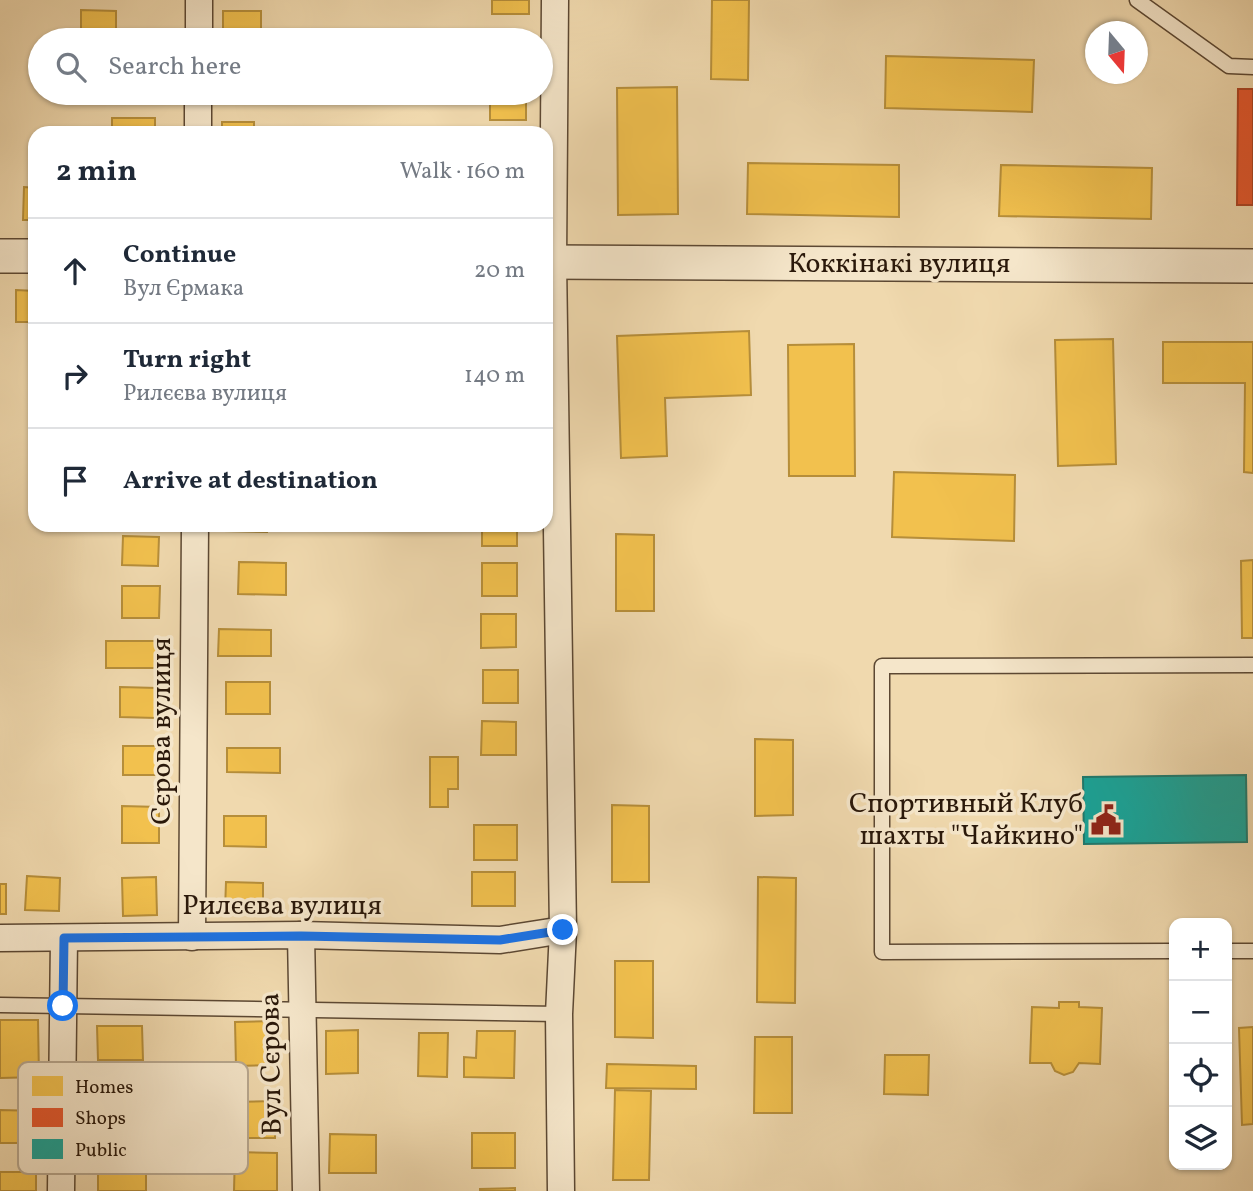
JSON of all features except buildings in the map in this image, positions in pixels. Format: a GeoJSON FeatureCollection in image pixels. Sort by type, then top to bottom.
{"type":"FeatureCollection","features":[{"type":"Feature","properties":{"kind":"street"},"geometry":{"type":"LineString","coordinates":[[199,0],[199,28]]}},
{"type":"Feature","properties":{"kind":"street"},"geometry":{"type":"LineString","coordinates":[[553,105],[555,0]]}},
{"type":"Feature","properties":{"kind":"street"},"geometry":{"type":"LineString","coordinates":[[198,105],[198,126]]}},
{"type":"Feature","properties":{"kind":"street"},"geometry":{"type":"LineString","coordinates":[[553,105],[553,126]]}},
{"type":"Feature","properties":{"kind":"street"},"geometry":{"type":"LineString","coordinates":[[0,256],[28,256]]}},
{"type":"Feature","properties":{"kind":"street","name":"Коккінакі вулиця"},"geometry":{"type":"LineString","coordinates":[[553,262],[1253,266]]}},
{"type":"Feature","properties":{"kind":"street"},"geometry":{"type":"LineString","coordinates":[[553,416],[563,930],[559,1014],[561,1191]]}},
{"type":"Feature","properties":{"kind":"street","name":"Сєрова вулиця"},"geometry":{"type":"LineString","coordinates":[[192,937],[195,532]]}},
{"type":"Feature","properties":{"kind":"street","name":"Рилєєва вулиця"},"geometry":{"type":"LineString","coordinates":[[0,938],[301,936],[500,940],[563,930]]}},
{"type":"Feature","properties":{"kind":"street","name":"Вул Сєрова"},"geometry":{"type":"LineString","coordinates":[[301,936],[306,1191]]}},
{"type":"Feature","properties":{"kind":"street"},"geometry":{"type":"LineString","coordinates":[[62,1062],[64,938]]}},
{"type":"Feature","properties":{"kind":"lane"},"geometry":{"type":"LineString","coordinates":[[1137,0],[1229,66],[1253,67]]}},
{"type":"Feature","properties":{"kind":"lane"},"geometry":{"type":"LineString","coordinates":[[1169,951],[882,952],[881,666],[1253,665]]}},
{"type":"Feature","properties":{"kind":"lane"},"geometry":{"type":"LineString","coordinates":[[1232,951],[1253,950]]}},
{"type":"Feature","properties":{"kind":"lane"},"geometry":{"type":"LineString","coordinates":[[0,1005],[559,1014]]}},
{"type":"Feature","properties":{"kind":"place","name":"Спортивный Клуб шахты \"Чайкино\""},"geometry":{"type":"Point","coordinates":[1106,820]}},
{"type":"Feature","properties":{"kind":"route"},"geometry":{"type":"LineString","coordinates":[[63,1006],[64,938],[301,936],[500,940],[563,930]]}}]}
